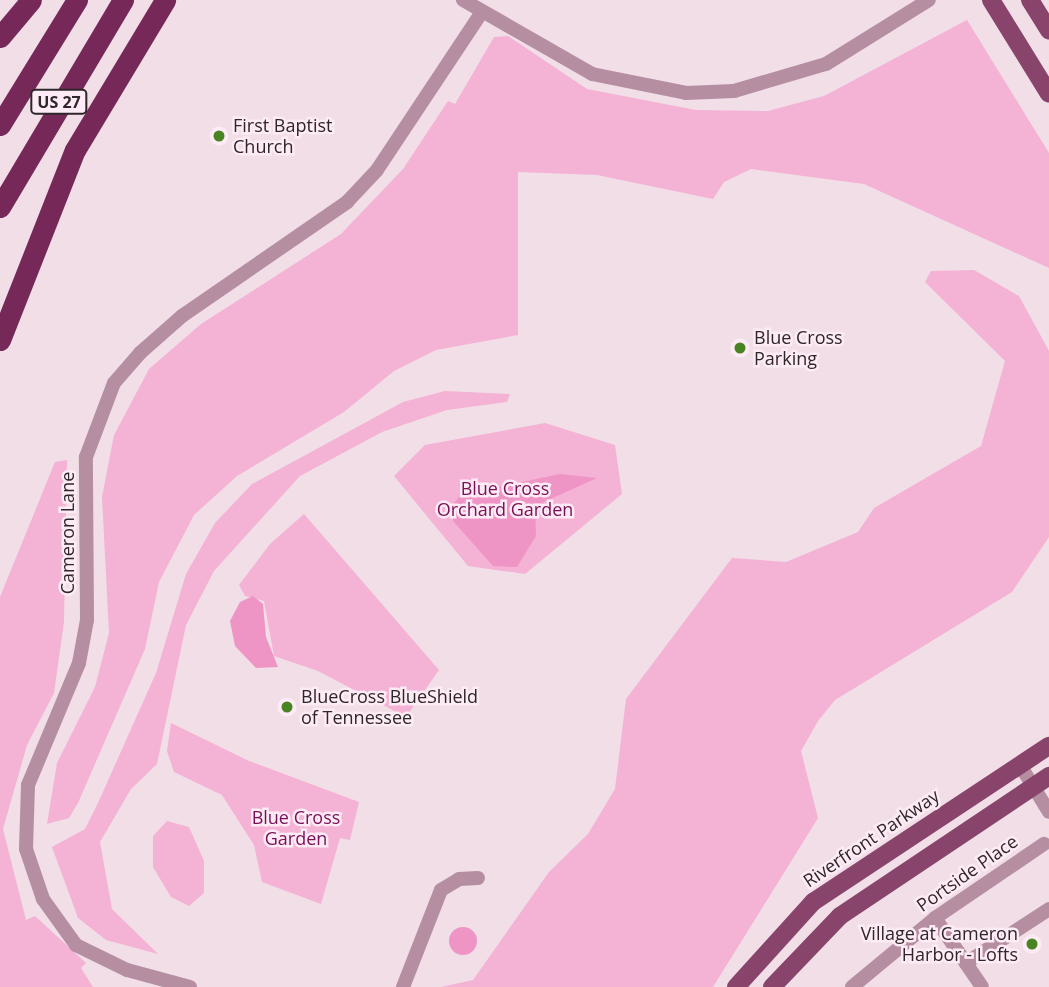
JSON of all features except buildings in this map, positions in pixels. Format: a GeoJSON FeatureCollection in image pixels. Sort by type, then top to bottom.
{"type":"FeatureCollection","features":[{"type":"Feature","properties":{"kind":"highway"},"geometry":{"type":"LineString","coordinates":[[0,37],[31,0]]}},
{"type":"Feature","properties":{"kind":"highway","name":"US 27"},"geometry":{"type":"LineString","coordinates":[[0,125],[77,0]]}},
{"type":"Feature","properties":{"kind":"highway","name":"US 27"},"geometry":{"type":"LineString","coordinates":[[0,207],[123,0]]}},
{"type":"Feature","properties":{"kind":"highway"},"geometry":{"type":"LineString","coordinates":[[0,340],[70,160],[166,0]]}},
{"type":"Feature","properties":{"kind":"main road"},"geometry":{"type":"LineString","coordinates":[[990,0],[1049,94]]}},
{"type":"Feature","properties":{"kind":"main road"},"geometry":{"type":"LineString","coordinates":[[1030,0],[1049,30]]}},
{"type":"Feature","properties":{"kind":"main road","name":"Riverfront Parkway"},"geometry":{"type":"LineString","coordinates":[[736,987],[813,902],[1049,746]]}},
{"type":"Feature","properties":{"kind":"main road"},"geometry":{"type":"LineString","coordinates":[[772,987],[840,916],[1049,776]]}},
{"type":"Feature","properties":{"kind":"street"},"geometry":{"type":"LineString","coordinates":[[463,0],[592,74],[686,93],[734,91],[826,64],[929,0]]}},
{"type":"Feature","properties":{"kind":"street","name":"Cameron Lane"},"geometry":{"type":"LineString","coordinates":[[190,987],[127,970],[76,945],[43,899],[26,849],[28,785],[79,663],[88,620],[86,457],[114,383],[140,353],[182,316],[348,202],[385,160],[482,12]]}},
{"type":"Feature","properties":{"kind":"street"},"geometry":{"type":"LineString","coordinates":[[1020,765],[1049,812]]}},
{"type":"Feature","properties":{"kind":"street","name":"Portside Place"},"geometry":{"type":"LineString","coordinates":[[852,987],[935,919],[1044,844]]}},
{"type":"Feature","properties":{"kind":"street"},"geometry":{"type":"LineString","coordinates":[[403,987],[440,890],[459,879],[478,878]]}},
{"type":"Feature","properties":{"kind":"street"},"geometry":{"type":"LineString","coordinates":[[966,963],[1049,909]]}},
{"type":"Feature","properties":{"kind":"street"},"geometry":{"type":"LineString","coordinates":[[935,919],[982,987]]}},
{"type":"Feature","properties":{"kind":"green space"},"geometry":{"type":"Polygon","coordinates":[[[967,20],[1049,153],[1049,268],[864,184],[751,169],[724,182],[713,199],[597,175],[518,172],[518,335],[436,350],[394,371],[344,412],[237,476],[194,515],[159,582],[145,649],[78,803],[69,818],[47,824],[57,763],[95,687],[109,633],[102,497],[114,435],[149,369],[201,324],[341,234],[403,169],[448,101],[455,104],[494,37],[508,36],[587,89],[696,110],[768,111],[824,96],[967,20]]]}},
{"type":"Feature","properties":{"kind":"green space"},"geometry":{"type":"Polygon","coordinates":[[[974,270],[1019,296],[1049,351],[1049,537],[1012,592],[835,700],[818,721],[801,751],[818,818],[713,987],[441,987],[473,980],[549,872],[588,834],[615,789],[626,699],[732,558],[786,562],[858,532],[874,508],[981,446],[1005,361],[925,282],[931,271],[974,270]]]}},
{"type":"Feature","properties":{"kind":"green space"},"geometry":{"type":"Polygon","coordinates":[[[445,391],[510,394],[507,402],[447,410],[382,432],[300,476],[214,571],[186,625],[157,764],[131,789],[100,842],[112,909],[158,954],[106,940],[78,918],[52,847],[85,829],[156,673],[186,574],[215,523],[252,484],[403,402],[445,391]]]}},
{"type":"Feature","properties":{"kind":"green space","name":"Blue Cross Orchard Garden"},"geometry":{"type":"Polygon","coordinates":[[[545,423],[615,445],[622,494],[525,574],[468,566],[394,476],[425,445],[545,423]]]}},
{"type":"Feature","properties":{"kind":"green space"},"geometry":{"type":"Polygon","coordinates":[[[67,460],[64,622],[54,693],[27,745],[3,829],[26,920],[35,916],[86,963],[81,968],[93,987],[0,987],[0,597],[55,462],[67,460]]]}},
{"type":"Feature","properties":{"kind":"green space"},"geometry":{"type":"Polygon","coordinates":[[[304,514],[439,670],[406,717],[318,671],[274,656],[264,601],[245,596],[239,585],[270,544],[304,514]]]}},
{"type":"Feature","properties":{"kind":"green space","name":"Blue Cross Garden"},"geometry":{"type":"Polygon","coordinates":[[[171,723],[249,761],[359,802],[350,840],[340,838],[321,904],[262,882],[254,845],[222,795],[174,772],[167,751],[171,723]]]}},
{"type":"Feature","properties":{"kind":"green space"},"geometry":{"type":"Polygon","coordinates":[[[167,821],[189,827],[204,861],[204,893],[189,906],[171,897],[153,867],[153,836],[167,821]]]}},
{"type":"Feature","properties":{"kind":"shaded area"},"geometry":{"type":"Polygon","coordinates":[[[560,474],[597,478],[535,506],[536,536],[517,567],[493,566],[453,521],[453,504],[461,495],[560,474]]]}},
{"type":"Feature","properties":{"kind":"shaded area"},"geometry":{"type":"Polygon","coordinates":[[[253,596],[263,604],[266,637],[278,667],[256,668],[235,646],[230,621],[240,602],[253,596]]]}},
{"type":"Feature","properties":{"kind":"shaded area"},"geometry":{"type":"Polygon","coordinates":[[[463,927],[473,931],[477,941],[473,951],[463,955],[453,951],[449,941],[453,931],[463,927]]]}},
{"type":"Feature","properties":{"kind":"place","name":"First Baptist Church"},"geometry":{"type":"Point","coordinates":[219,136]}},
{"type":"Feature","properties":{"kind":"place","name":"Blue Cross Parking"},"geometry":{"type":"Point","coordinates":[740,348]}},
{"type":"Feature","properties":{"kind":"place","name":"BlueCross BlueShield of Tennessee"},"geometry":{"type":"Point","coordinates":[287,707]}},
{"type":"Feature","properties":{"kind":"place","name":"Village at Cameron Harbor - Lofts"},"geometry":{"type":"Point","coordinates":[1032,944]}}]}
